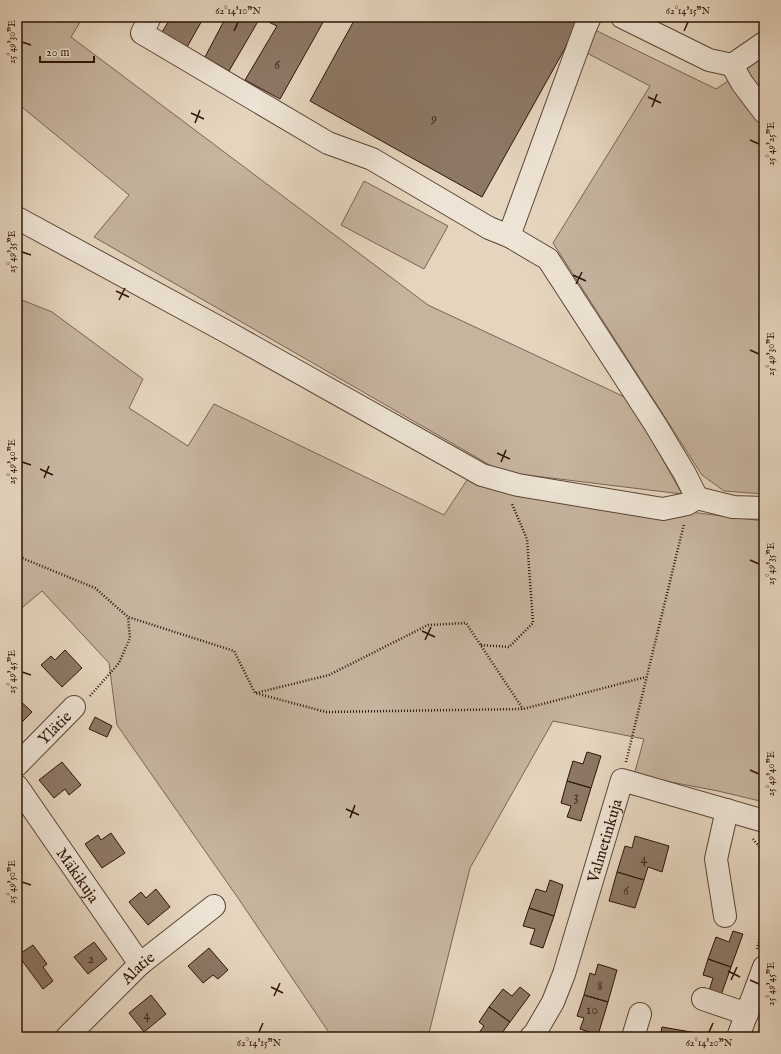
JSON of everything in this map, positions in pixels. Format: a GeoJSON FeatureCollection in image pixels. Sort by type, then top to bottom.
{"type":"FeatureCollection","features":[{"type":"Feature","properties":{"kind":"street"},"geometry":{"type":"LineString","coordinates":[[150,17],[142,33],[328,143],[372,159],[489,228],[509,236],[548,258],[655,424],[685,474],[692,501]]}},
{"type":"Feature","properties":{"kind":"street"},"geometry":{"type":"LineString","coordinates":[[509,236],[590,17]]}},
{"type":"Feature","properties":{"kind":"street"},"geometry":{"type":"LineString","coordinates":[[622,17],[709,60],[732,65],[764,43]]}},
{"type":"Feature","properties":{"kind":"street"},"geometry":{"type":"LineString","coordinates":[[732,65],[742,83],[764,112]]}},
{"type":"Feature","properties":{"kind":"street"},"geometry":{"type":"LineString","coordinates":[[17,218],[227,332],[482,475],[518,485],[663,509],[692,501],[733,507],[764,508]]}},
{"type":"Feature","properties":{"kind":"street","name":"Ylätie"},"geometry":{"type":"LineString","coordinates":[[17,765],[74,707]]}},
{"type":"Feature","properties":{"kind":"street","name":"Valmetinkuja"},"geometry":{"type":"LineString","coordinates":[[531,1037],[535,1033],[552,1002],[564,974],[622,780],[764,821]]}},
{"type":"Feature","properties":{"kind":"street","name":"Mäkikuja"},"geometry":{"type":"LineString","coordinates":[[17,786],[140,964]]}},
{"type":"Feature","properties":{"kind":"street"},"geometry":{"type":"LineString","coordinates":[[725,916],[716,859],[727,810]]}},
{"type":"Feature","properties":{"kind":"street","name":"Alatie"},"geometry":{"type":"LineString","coordinates":[[67,1037],[140,964],[214,906]]}},
{"type":"Feature","properties":{"kind":"street"},"geometry":{"type":"LineString","coordinates":[[738,1037],[764,967]]}},
{"type":"Feature","properties":{"kind":"street"},"geometry":{"type":"LineString","coordinates":[[703,999],[747,1014]]}},
{"type":"Feature","properties":{"kind":"street"},"geometry":{"type":"LineString","coordinates":[[633,1037],[640,1014]]}},
{"type":"Feature","properties":{"kind":"path"},"geometry":{"type":"LineString","coordinates":[[480,644],[509,647],[533,623],[527,540],[501,480]]}},
{"type":"Feature","properties":{"kind":"path"},"geometry":{"type":"LineString","coordinates":[[622,780],[646,677],[692,501]]}},
{"type":"Feature","properties":{"kind":"path"},"geometry":{"type":"LineString","coordinates":[[17,556],[95,588],[128,617],[234,651],[255,693],[326,712],[523,710],[646,677]]}},
{"type":"Feature","properties":{"kind":"path"},"geometry":{"type":"LineString","coordinates":[[74,707],[90,697],[119,663],[130,638],[128,617]]}},
{"type":"Feature","properties":{"kind":"path"},"geometry":{"type":"LineString","coordinates":[[255,693],[328,674],[428,626],[466,623],[523,710]]}},
{"type":"Feature","properties":{"kind":"shaded area"},"geometry":{"type":"Polygon","coordinates":[[[17,17],[83,17],[71,37],[428,305],[629,399],[682,494],[502,472],[94,237],[129,195],[17,103],[17,17]]]}},
{"type":"Feature","properties":{"kind":"shaded area"},"geometry":{"type":"Polygon","coordinates":[[[593,29],[716,89],[764,57],[764,494],[724,491],[702,475],[553,243],[650,86],[583,51],[593,29]]]}},
{"type":"Feature","properties":{"kind":"shaded area"},"geometry":{"type":"Polygon","coordinates":[[[364,181],[448,226],[424,269],[341,225],[364,181]]]}},
{"type":"Feature","properties":{"kind":"shaded area"},"geometry":{"type":"Polygon","coordinates":[[[17,298],[52,312],[143,379],[129,408],[188,446],[214,404],[444,515],[471,474],[501,489],[764,521],[764,802],[718,791],[634,775],[644,739],[553,721],[470,868],[428,1037],[332,1037],[238,898],[117,725],[109,663],[42,591],[17,612],[17,298]]]}},
{"type":"Feature","properties":{"kind":"building"},"geometry":{"type":"Polygon","coordinates":[[[171,17],[204,17],[187,47],[161,34],[171,17]]]}},
{"type":"Feature","properties":{"kind":"building"},"geometry":{"type":"Polygon","coordinates":[[[226,17],[326,17],[280,99],[245,80],[277,26],[260,18],[229,71],[205,57],[226,17]]]}},
{"type":"Feature","properties":{"kind":"building"},"geometry":{"type":"Polygon","coordinates":[[[356,17],[565,17],[578,25],[482,197],[310,101],[356,17]]]}},
{"type":"Feature","properties":{"kind":"building"},"geometry":{"type":"Polygon","coordinates":[[[65,650],[82,668],[62,687],[41,665],[51,656],[55,660],[65,650]]]}},
{"type":"Feature","properties":{"kind":"building"},"geometry":{"type":"Polygon","coordinates":[[[17,698],[32,712],[17,727],[17,698]]]}},
{"type":"Feature","properties":{"kind":"building"},"geometry":{"type":"Polygon","coordinates":[[[95,717],[112,726],[107,737],[89,729],[95,717]]]}},
{"type":"Feature","properties":{"kind":"building"},"geometry":{"type":"Polygon","coordinates":[[[587,752],[601,756],[591,788],[567,781],[573,761],[583,764],[587,752]]]}},
{"type":"Feature","properties":{"kind":"building"},"geometry":{"type":"Polygon","coordinates":[[[62,762],[81,785],[69,795],[65,789],[54,798],[39,780],[62,762]]]}},
{"type":"Feature","properties":{"kind":"building"},"geometry":{"type":"Polygon","coordinates":[[[567,781],[591,788],[581,821],[567,817],[571,806],[561,803],[567,781]]]}},
{"type":"Feature","properties":{"kind":"building"},"geometry":{"type":"Polygon","coordinates":[[[111,833],[125,853],[102,868],[85,844],[98,835],[101,840],[111,833]]]}},
{"type":"Feature","properties":{"kind":"building"},"geometry":{"type":"Polygon","coordinates":[[[635,836],[669,846],[662,872],[648,867],[644,880],[617,872],[625,846],[632,848],[635,836]]]}},
{"type":"Feature","properties":{"kind":"building"},"geometry":{"type":"Polygon","coordinates":[[[617,872],[644,880],[635,908],[609,901],[617,872]]]}},
{"type":"Feature","properties":{"kind":"building"},"geometry":{"type":"Polygon","coordinates":[[[550,880],[563,885],[554,916],[529,908],[536,889],[546,892],[550,880]]]}},
{"type":"Feature","properties":{"kind":"building"},"geometry":{"type":"Polygon","coordinates":[[[156,889],[170,907],[148,925],[129,902],[141,892],[146,898],[156,889]]]}},
{"type":"Feature","properties":{"kind":"building"},"geometry":{"type":"Polygon","coordinates":[[[529,908],[554,916],[543,948],[530,944],[535,929],[523,926],[529,908]]]}},
{"type":"Feature","properties":{"kind":"building"},"geometry":{"type":"Polygon","coordinates":[[[733,931],[743,934],[731,967],[708,959],[716,937],[729,942],[733,931]]]}},
{"type":"Feature","properties":{"kind":"building"},"geometry":{"type":"Polygon","coordinates":[[[94,942],[107,959],[88,974],[74,957],[94,942]]]}},
{"type":"Feature","properties":{"kind":"building"},"geometry":{"type":"Polygon","coordinates":[[[33,945],[47,964],[43,967],[53,981],[43,989],[18,955],[33,945]]]}},
{"type":"Feature","properties":{"kind":"building"},"geometry":{"type":"Polygon","coordinates":[[[209,948],[228,970],[218,979],[213,975],[203,983],[188,966],[209,948]]]}},
{"type":"Feature","properties":{"kind":"building"},"geometry":{"type":"Polygon","coordinates":[[[708,959],[731,967],[720,998],[708,994],[713,978],[703,975],[708,959]]]}},
{"type":"Feature","properties":{"kind":"building"},"geometry":{"type":"Polygon","coordinates":[[[598,964],[617,970],[608,1002],[584,995],[590,973],[595,975],[598,964]]]}},
{"type":"Feature","properties":{"kind":"building"},"geometry":{"type":"Polygon","coordinates":[[[520,987],[530,995],[510,1022],[489,1007],[503,989],[512,996],[520,987]]]}},
{"type":"Feature","properties":{"kind":"building"},"geometry":{"type":"Polygon","coordinates":[[[151,995],[166,1014],[144,1032],[129,1013],[151,995]]]}},
{"type":"Feature","properties":{"kind":"building"},"geometry":{"type":"Polygon","coordinates":[[[584,995],[608,1002],[598,1035],[580,1029],[584,1018],[577,1016],[584,995]]]}},
{"type":"Feature","properties":{"kind":"building"},"geometry":{"type":"Polygon","coordinates":[[[489,1007],[510,1022],[499,1037],[482,1037],[478,1034],[484,1026],[479,1022],[489,1007]]]}},
{"type":"Feature","properties":{"kind":"building"},"geometry":{"type":"Polygon","coordinates":[[[662,1027],[697,1033],[697,1037],[660,1037],[662,1027]]]}}]}
